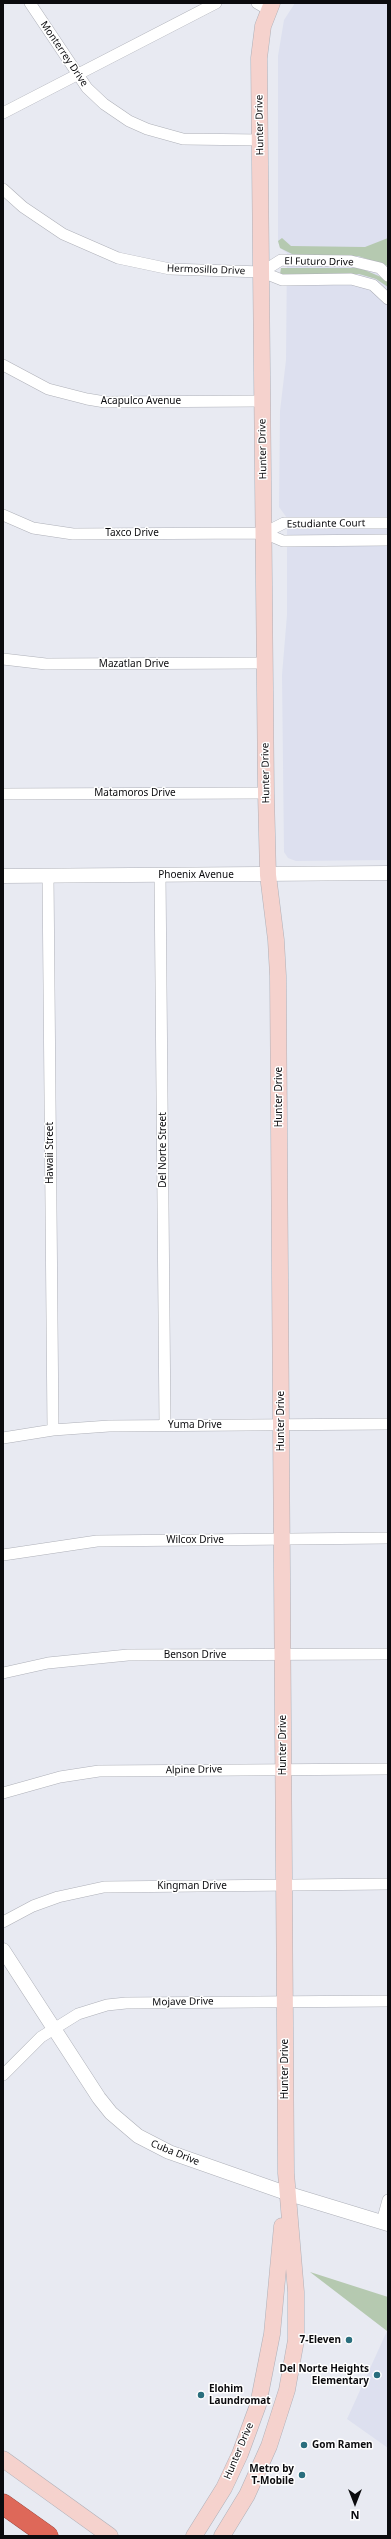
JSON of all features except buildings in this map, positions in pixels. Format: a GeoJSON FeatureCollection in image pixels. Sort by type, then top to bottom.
{"type":"FeatureCollection","features":[{"type":"Feature","properties":{"kind":"highway"},"geometry":{"type":"LineString","coordinates":[[3,2504],[48,2536]]}},
{"type":"Feature","properties":{"kind":"main road","name":"Hunter Drive"},"geometry":{"type":"LineString","coordinates":[[222,2536],[258,2472],[287,2390],[296,2340],[296,2315],[286,2193],[286,2001],[282,1655],[278,976],[276,940],[268,875],[266,793],[259,58],[260,40],[266,5]]}},
{"type":"Feature","properties":{"kind":"main road","name":"Hunter Drive"},"geometry":{"type":"LineString","coordinates":[[194,2536],[224,2488],[240,2454],[249,2433],[264,2384],[272,2334],[286,2193]]}},
{"type":"Feature","properties":{"kind":"main road"},"geometry":{"type":"LineString","coordinates":[[3,2459],[110,2536]]}},
{"type":"Feature","properties":{"kind":"street","name":"Monterrey Drive"},"geometry":{"type":"LineString","coordinates":[[30,3],[76,75],[104,104],[129,121],[147,129],[182,139],[260,140]]}},
{"type":"Feature","properties":{"kind":"street"},"geometry":{"type":"LineString","coordinates":[[3,113],[216,3]]}},
{"type":"Feature","properties":{"kind":"street","name":"Hermosillo Drive"},"geometry":{"type":"LineString","coordinates":[[3,189],[23,207],[63,234],[118,258],[170,269],[262,272]]}},
{"type":"Feature","properties":{"kind":"street","name":"El Futuro Drive"},"geometry":{"type":"LineString","coordinates":[[262,272],[281,260],[351,261],[380,268],[388,276]]}},
{"type":"Feature","properties":{"kind":"street","name":"El Futuro Drive"},"geometry":{"type":"LineString","coordinates":[[262,272],[282,280],[351,279],[373,285],[388,299]]}},
{"type":"Feature","properties":{"kind":"street","name":"Acapulco Avenue"},"geometry":{"type":"LineString","coordinates":[[3,365],[48,389],[86,400],[105,402],[262,401]]}},
{"type":"Feature","properties":{"kind":"street","name":"Taxco Drive"},"geometry":{"type":"LineString","coordinates":[[3,516],[33,528],[73,534],[264,533]]}},
{"type":"Feature","properties":{"kind":"street","name":"Estudiante Court"},"geometry":{"type":"LineString","coordinates":[[264,533],[284,523],[388,523]]}},
{"type":"Feature","properties":{"kind":"street","name":"Estudiante Court"},"geometry":{"type":"LineString","coordinates":[[264,533],[283,541],[385,539]]}},
{"type":"Feature","properties":{"kind":"street","name":"Mazatlan Drive"},"geometry":{"type":"LineString","coordinates":[[3,659],[46,664],[265,663]]}},
{"type":"Feature","properties":{"kind":"street","name":"Matamoros Drive"},"geometry":{"type":"LineString","coordinates":[[3,794],[266,793]]}},
{"type":"Feature","properties":{"kind":"street","name":"Phoenix Avenue"},"geometry":{"type":"LineString","coordinates":[[3,876],[388,873]]}},
{"type":"Feature","properties":{"kind":"street","name":"Del Norte Street"},"geometry":{"type":"LineString","coordinates":[[160,874],[165,1425]]}},
{"type":"Feature","properties":{"kind":"street","name":"Hawaii Street"},"geometry":{"type":"LineString","coordinates":[[48,875],[53,1430]]}},
{"type":"Feature","properties":{"kind":"street","name":"Yuma Drive"},"geometry":{"type":"LineString","coordinates":[[3,1438],[53,1430],[165,1425],[388,1424]]}},
{"type":"Feature","properties":{"kind":"street","name":"Wilcox Drive"},"geometry":{"type":"LineString","coordinates":[[3,1555],[97,1541],[388,1538]]}},
{"type":"Feature","properties":{"kind":"street","name":"Benson Drive"},"geometry":{"type":"LineString","coordinates":[[3,1673],[48,1663],[89,1658],[388,1654]]}},
{"type":"Feature","properties":{"kind":"street","name":"Alpine Drive"},"geometry":{"type":"LineString","coordinates":[[3,1793],[60,1777],[99,1771],[283,1768],[388,1769]]}},
{"type":"Feature","properties":{"kind":"street","name":"Kingman Drive"},"geometry":{"type":"LineString","coordinates":[[3,1922],[33,1906],[58,1897],[104,1887],[388,1884]]}},
{"type":"Feature","properties":{"kind":"street","name":"Cuba Drive"},"geometry":{"type":"LineString","coordinates":[[3,1950],[99,2098],[117,2119],[138,2136],[169,2152],[286,2193],[385,2223]]}},
{"type":"Feature","properties":{"kind":"street","name":"Mojave Drive"},"geometry":{"type":"LineString","coordinates":[[3,2075],[27,2048],[53,2028],[85,2012],[126,2002],[388,2001]]}},
{"type":"Feature","properties":{"kind":"street"},"geometry":{"type":"LineString","coordinates":[[385,2223],[388,2200]]}},
{"type":"Feature","properties":{"kind":"shaded area"},"geometry":{"type":"Polygon","coordinates":[[[295,3],[388,3],[388,860],[296,861],[288,858],[284,852],[282,675],[287,615],[287,518],[279,507],[280,411],[286,360],[287,253],[280,248],[278,241],[278,56],[284,20],[295,3]]]}},
{"type":"Feature","properties":{"kind":"shaded area","name":"Del Norte Heights Elementary"},"geometry":{"type":"Polygon","coordinates":[[[388,2331],[388,2448],[347,2419],[388,2331]]]}},
{"type":"Feature","properties":{"kind":"green space"},"geometry":{"type":"Polygon","coordinates":[[[282,238],[291,246],[365,247],[388,238],[388,266],[358,256],[296,256],[280,248],[278,241],[282,238]]]}},
{"type":"Feature","properties":{"kind":"green space"},"geometry":{"type":"Polygon","coordinates":[[[281,268],[360,268],[388,280],[388,287],[376,279],[359,274],[280,274],[281,268]]]}},
{"type":"Feature","properties":{"kind":"green space"},"geometry":{"type":"Polygon","coordinates":[[[310,2272],[388,2297],[388,2331],[387,2331],[310,2272]]]}},
{"type":"Feature","properties":{"kind":"place","name":"7-Eleven"},"geometry":{"type":"Point","coordinates":[349,2340]}},
{"type":"Feature","properties":{"kind":"place","name":"Del Norte Heights Elementary"},"geometry":{"type":"Point","coordinates":[377,2375]}},
{"type":"Feature","properties":{"kind":"place","name":"Elohim Laundromat"},"geometry":{"type":"Point","coordinates":[201,2395]}},
{"type":"Feature","properties":{"kind":"place","name":"Gom Ramen"},"geometry":{"type":"Point","coordinates":[304,2445]}},
{"type":"Feature","properties":{"kind":"place","name":"Metro by T-Mobile"},"geometry":{"type":"Point","coordinates":[302,2475]}}]}
